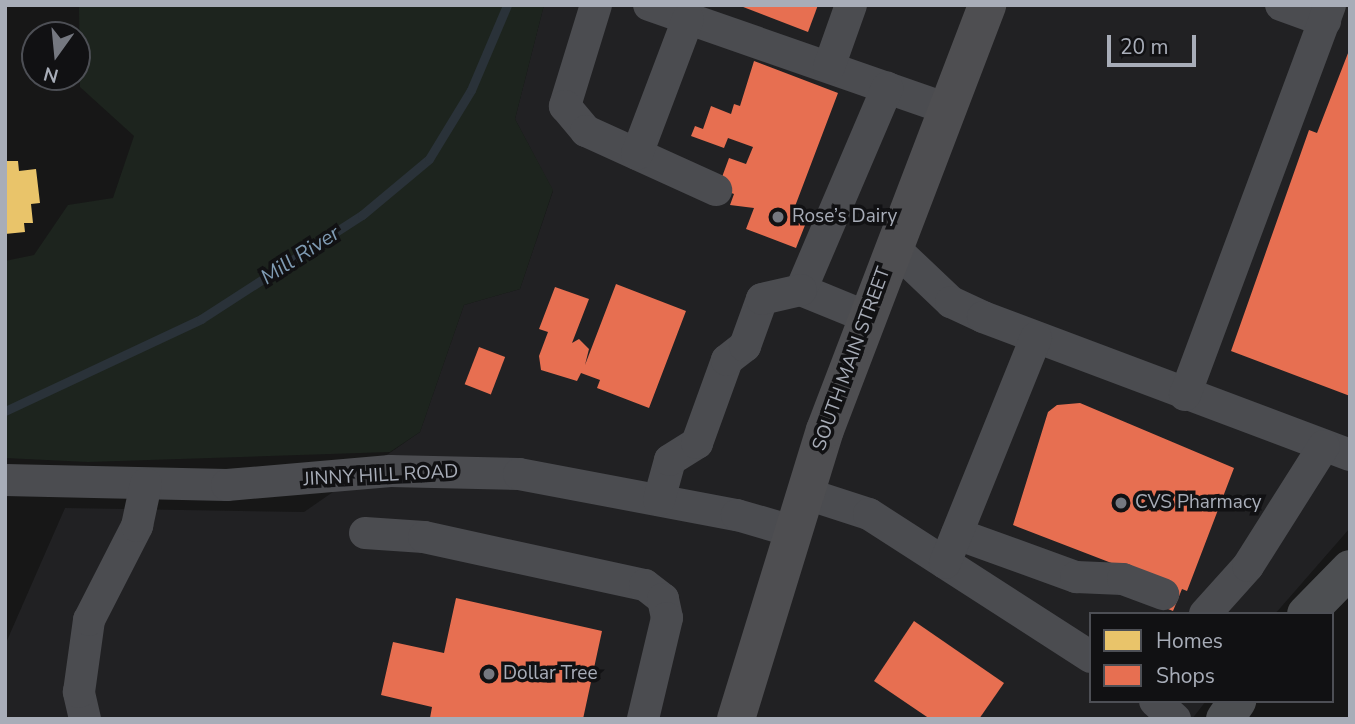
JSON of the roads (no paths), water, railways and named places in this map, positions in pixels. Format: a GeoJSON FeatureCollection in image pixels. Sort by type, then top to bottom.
{"type":"FeatureCollection","features":[{"type":"Feature","properties":{"kind":"highway","name":"SOUTH MAIN STREET"},"geometry":{"type":"LineString","coordinates":[[736,719],[804,493],[867,317],[987,5]]}},
{"type":"Feature","properties":{"kind":"main road"},"geometry":{"type":"LineString","coordinates":[[1308,612],[1350,569]]}},
{"type":"Feature","properties":{"kind":"main road"},"geometry":{"type":"LineString","coordinates":[[1224,719],[1236,703]]}},
{"type":"Feature","properties":{"kind":"street"},"geometry":{"type":"LineString","coordinates":[[596,5],[565,106],[586,131],[716,190]]}},
{"type":"Feature","properties":{"kind":"street"},"geometry":{"type":"LineString","coordinates":[[649,5],[948,109]]}},
{"type":"Feature","properties":{"kind":"street"},"geometry":{"type":"LineString","coordinates":[[829,67],[851,5]]}},
{"type":"Feature","properties":{"kind":"street"},"geometry":{"type":"LineString","coordinates":[[1185,395],[1327,13],[1281,5]]}},
{"type":"Feature","properties":{"kind":"street"},"geometry":{"type":"LineString","coordinates":[[637,154],[688,19]]}},
{"type":"Feature","properties":{"kind":"street"},"geometry":{"type":"LineString","coordinates":[[801,290],[887,88]]}},
{"type":"Feature","properties":{"kind":"street"},"geometry":{"type":"LineString","coordinates":[[894,248],[951,302],[983,317],[1337,450],[1248,566],[1183,607],[1076,577],[957,534]]}},
{"type":"Feature","properties":{"kind":"street"},"geometry":{"type":"LineString","coordinates":[[659,500],[670,460],[697,443],[727,360],[745,346],[762,299],[801,290],[867,317]]}},
{"type":"Feature","properties":{"kind":"street"},"geometry":{"type":"LineString","coordinates":[[946,563],[1037,338]]}},
{"type":"Feature","properties":{"kind":"street","name":"JINNY HILL ROAD"},"geometry":{"type":"LineString","coordinates":[[5,480],[227,485],[446,470],[519,474],[659,500],[792,531]]}},
{"type":"Feature","properties":{"kind":"street"},"geometry":{"type":"LineString","coordinates":[[85,719],[79,692],[89,620],[137,526],[146,484]]}},
{"type":"Feature","properties":{"kind":"street"},"geometry":{"type":"LineString","coordinates":[[804,493],[869,514],[1089,656]]}},
{"type":"Feature","properties":{"kind":"street"},"geometry":{"type":"LineString","coordinates":[[365,533],[424,537],[645,586],[663,599],[667,618],[643,719]]}},
{"type":"Feature","properties":{"kind":"street"},"geometry":{"type":"LineString","coordinates":[[1158,703],[1175,719]]}},
{"type":"Feature","properties":{"kind":"waterway","name":"Mill River"},"geometry":{"type":"LineString","coordinates":[[5,411],[201,319],[362,215],[429,159],[471,90],[507,5]]}},
{"type":"Feature","properties":{"kind":"place","name":"Rose’s Dairy"},"geometry":{"type":"Point","coordinates":[778,217]}},
{"type":"Feature","properties":{"kind":"place","name":"CVS Pharmacy"},"geometry":{"type":"Point","coordinates":[1121,503]}},
{"type":"Feature","properties":{"kind":"place","name":"Dollar Tree"},"geometry":{"type":"Point","coordinates":[489,674]}}]}
